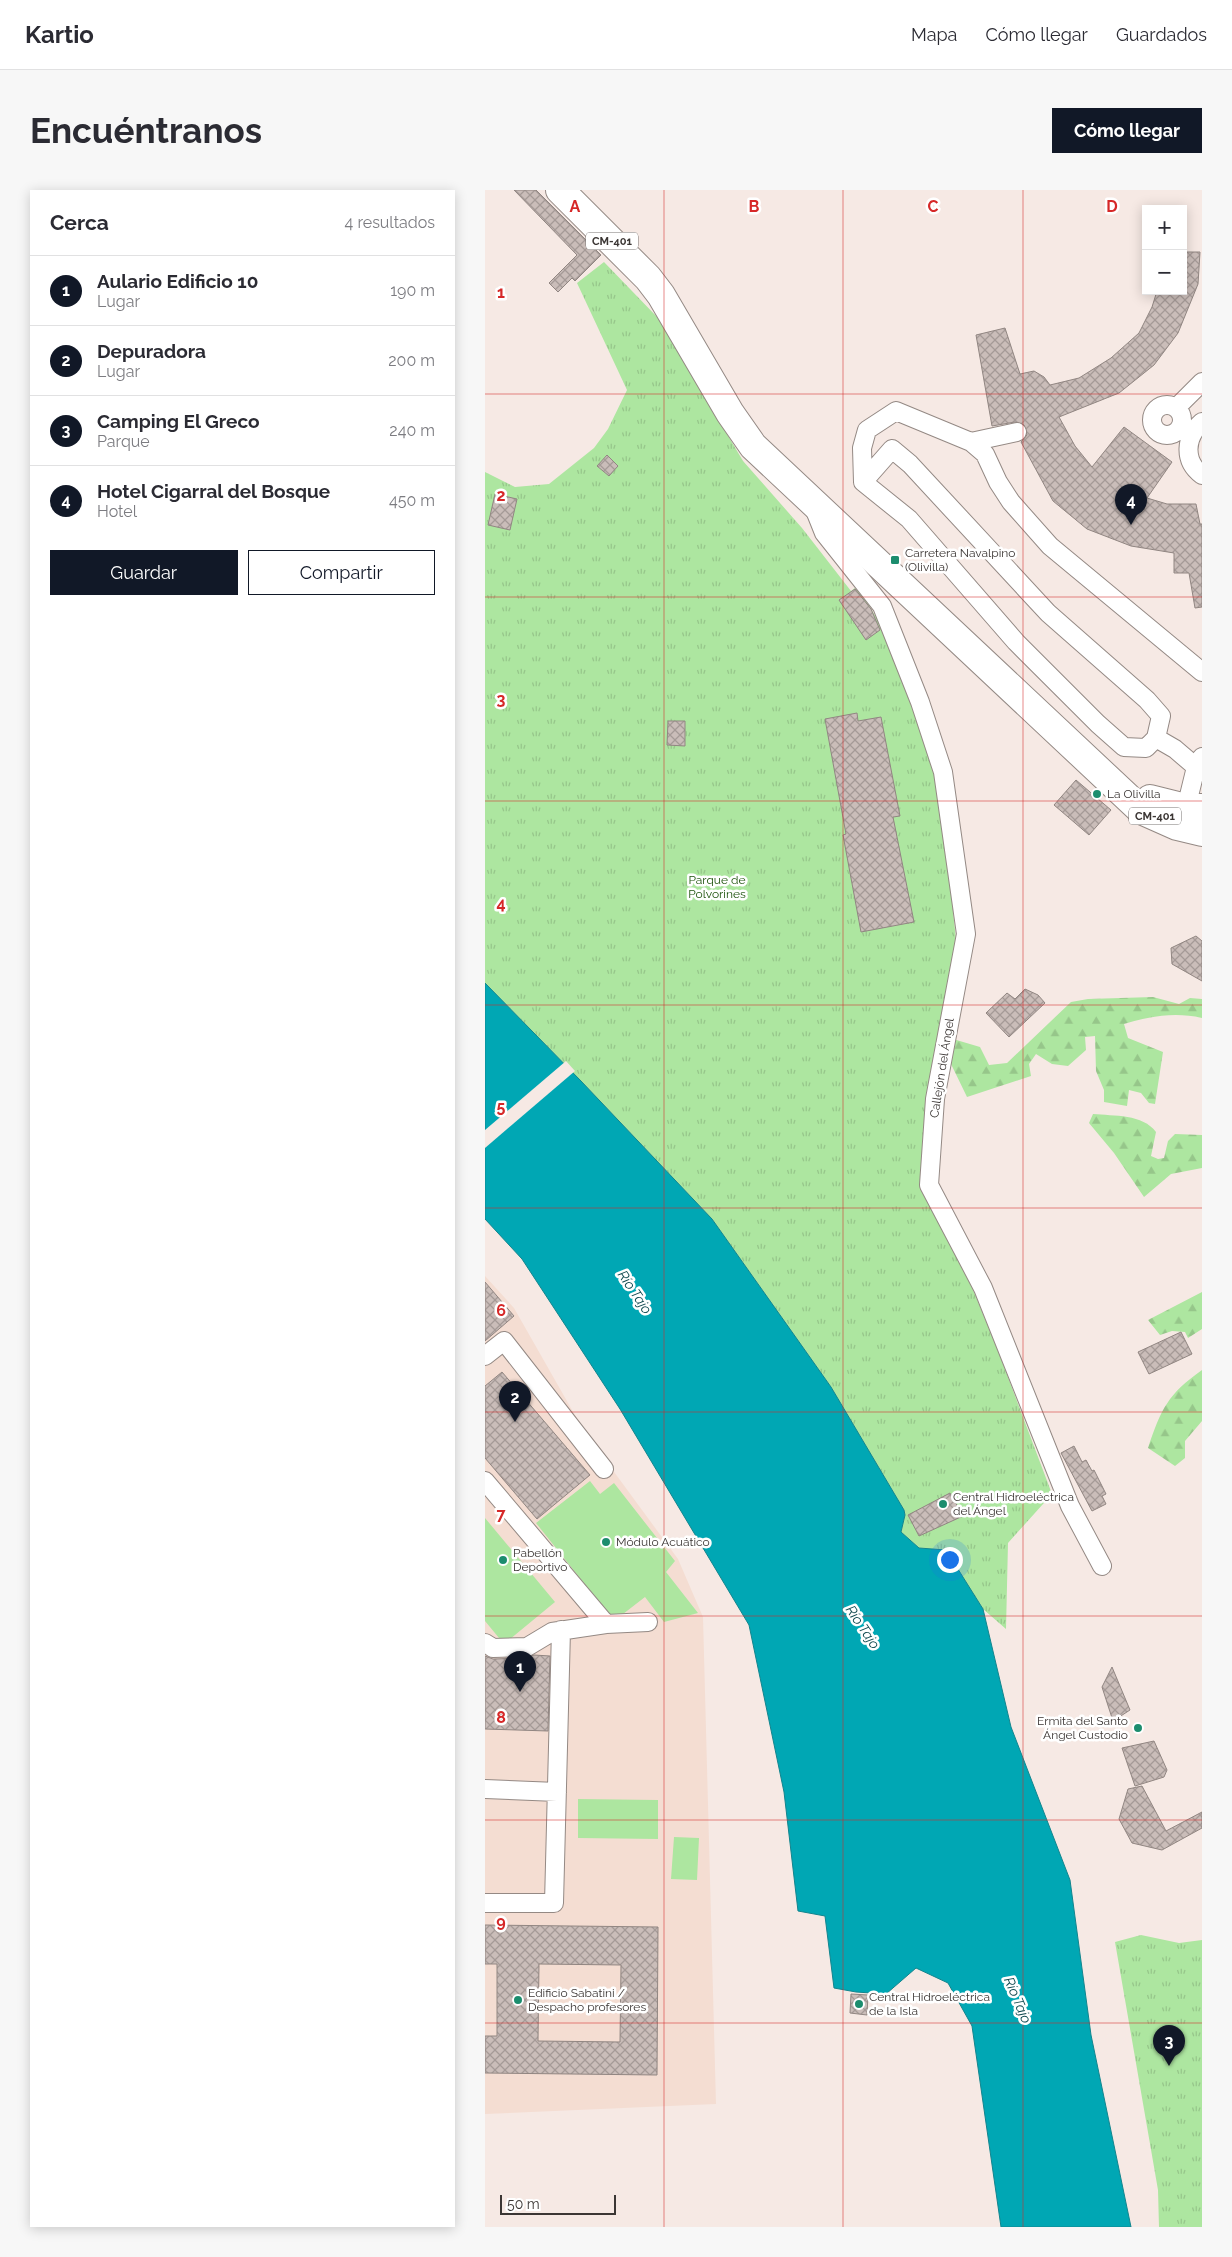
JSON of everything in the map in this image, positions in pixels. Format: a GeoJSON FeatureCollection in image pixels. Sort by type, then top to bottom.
{"type":"FeatureCollection","features":[{"type":"Feature","properties":{"kind":"main road","name":"CM-401"},"geometry":{"type":"LineString","coordinates":[[560,190],[649,278],[661,294],[730,413],[753,446],[1141,810],[1177,826],[1202,832]]}},
{"type":"Feature","properties":{"kind":"main road","name":"CM-401"},"geometry":{"type":"LineString","coordinates":[[1117,786],[1160,803],[1194,808]]}},
{"type":"Feature","properties":{"kind":"street"},"geometry":{"type":"LineString","coordinates":[[1176,408],[1202,382]]}},
{"type":"Feature","properties":{"kind":"street"},"geometry":{"type":"LineString","coordinates":[[863,482],[892,449],[910,464],[1048,613],[1147,700],[1161,716],[1156,738],[1146,748],[1124,747],[1016,642],[909,519],[863,482],[862,448],[867,430],[897,411],[971,442],[985,454],[998,482],[1011,502],[1050,546],[1202,672]]}},
{"type":"Feature","properties":{"kind":"street"},"geometry":{"type":"LineString","coordinates":[[1202,422],[1195,428],[1187,449],[1193,468],[1202,474]]}},
{"type":"Feature","properties":{"kind":"street"},"geometry":{"type":"LineString","coordinates":[[971,442],[1017,432]]}},
{"type":"Feature","properties":{"kind":"street","name":"Callejón del Ángel"},"geometry":{"type":"LineString","coordinates":[[812,503],[824,533],[882,606],[920,702],[943,772],[966,934],[935,1099],[929,1185],[983,1288],[1070,1506],[1102,1566]]}},
{"type":"Feature","properties":{"kind":"street"},"geometry":{"type":"LineString","coordinates":[[882,606],[902,586]]}},
{"type":"Feature","properties":{"kind":"street"},"geometry":{"type":"LineString","coordinates":[[1156,738],[1199,761],[1194,808]]}},
{"type":"Feature","properties":{"kind":"street"},"geometry":{"type":"LineString","coordinates":[[485,1356],[504,1341],[604,1469]]}},
{"type":"Feature","properties":{"kind":"street"},"geometry":{"type":"LineString","coordinates":[[485,1481],[606,1624]]}},
{"type":"Feature","properties":{"kind":"street"},"geometry":{"type":"LineString","coordinates":[[485,1643],[493,1648],[527,1647],[552,1632],[561,1630],[606,1624],[648,1622]]}},
{"type":"Feature","properties":{"kind":"street"},"geometry":{"type":"LineString","coordinates":[[485,1903],[554,1903],[561,1630]]}},
{"type":"Feature","properties":{"kind":"street"},"geometry":{"type":"LineString","coordinates":[[485,1790],[557,1792]]}},
{"type":"Feature","properties":{"kind":"shaded area"},"geometry":{"type":"Polygon","coordinates":[[[485,1276],[514,1308],[584,1431],[678,1559],[703,1617],[716,2104],[485,2114],[485,1276]]]}},
{"type":"Feature","properties":{"kind":"green space","name":"Parque de Polvorines"},"geometry":{"type":"Polygon","coordinates":[[[604,262],[659,319],[743,461],[802,528],[851,591],[855,588],[865,599],[879,622],[939,778],[957,949],[923,1188],[972,1287],[1052,1494],[1008,1543],[1006,1629],[983,1609],[946,1550],[919,1548],[901,1532],[905,1515],[904,1510],[831,1387],[712,1219],[485,983],[485,472],[515,487],[549,484],[594,448],[608,429],[627,390],[577,283],[604,262]]]}},
{"type":"Feature","properties":{"kind":"green space"},"geometry":{"type":"Polygon","coordinates":[[[1153,997],[1179,1004],[1190,998],[1202,999],[1202,1018],[1182,1015],[1163,1016],[1124,1024],[1128,1038],[1163,1052],[1155,1104],[1149,1103],[1141,1093],[1129,1090],[1127,1106],[1104,1102],[1104,1090],[1096,1071],[1095,1036],[1085,1037],[1086,1050],[1068,1066],[1052,1064],[1036,1054],[1029,1064],[1031,1076],[967,1097],[951,1064],[953,1039],[980,1047],[989,1065],[1007,1063],[1071,1002],[1088,999],[1153,997]]]}},
{"type":"Feature","properties":{"kind":"green space"},"geometry":{"type":"Polygon","coordinates":[[[1093,1114],[1127,1117],[1144,1122],[1150,1126],[1156,1132],[1151,1156],[1158,1159],[1164,1158],[1168,1141],[1175,1134],[1202,1135],[1202,1168],[1171,1174],[1144,1197],[1114,1153],[1089,1123],[1093,1114]]]}},
{"type":"Feature","properties":{"kind":"green space"},"geometry":{"type":"Polygon","coordinates":[[[1202,1292],[1202,1329],[1188,1338],[1185,1332],[1172,1331],[1160,1335],[1148,1320],[1202,1292]]]}},
{"type":"Feature","properties":{"kind":"green space"},"geometry":{"type":"Polygon","coordinates":[[[1202,1370],[1202,1421],[1185,1441],[1185,1458],[1175,1466],[1148,1448],[1167,1403],[1181,1387],[1202,1370]]]}},
{"type":"Feature","properties":{"kind":"green space","name":"Módulo Acuático"},"geometry":{"type":"Polygon","coordinates":[[[590,1481],[600,1494],[614,1483],[675,1561],[666,1572],[698,1613],[664,1622],[645,1597],[614,1621],[536,1523],[590,1481]]]}},
{"type":"Feature","properties":{"kind":"green space","name":"Pabellón Deportivo"},"geometry":{"type":"Polygon","coordinates":[[[485,1518],[555,1602],[504,1644],[485,1621],[485,1518]]]}},
{"type":"Feature","properties":{"kind":"green space"},"geometry":{"type":"Polygon","coordinates":[[[578,1799],[658,1800],[658,1839],[578,1838],[578,1799]]]}},
{"type":"Feature","properties":{"kind":"green space"},"geometry":{"type":"Polygon","coordinates":[[[674,1837],[699,1838],[697,1880],[671,1879],[674,1837]]]}},
{"type":"Feature","properties":{"kind":"green space"},"geometry":{"type":"Polygon","coordinates":[[[1141,1935],[1179,1943],[1202,1940],[1202,2227],[1159,2227],[1158,2190],[1115,1942],[1141,1935]]]}},
{"type":"Feature","properties":{"kind":"water","name":"Río Tajo"},"geometry":{"type":"Polygon","coordinates":[[[485,983],[712,1219],[831,1387],[904,1510],[905,1515],[901,1532],[919,1548],[946,1550],[983,1609],[1011,1727],[1070,1880],[1091,2035],[1131,2227],[1001,2227],[972,2026],[948,1983],[916,1968],[886,1994],[834,1988],[825,1916],[798,1911],[784,1792],[749,1625],[620,1409],[522,1259],[485,1219],[485,983]]]}},
{"type":"Feature","properties":{"kind":"pier"},"geometry":{"type":"Polygon","coordinates":[[[566,1061],[575,1071],[485,1148],[485,1130],[566,1061]]]}},
{"type":"Feature","properties":{"kind":"building"},"geometry":{"type":"Polygon","coordinates":[[[514,190],[536,190],[601,255],[575,281],[572,278],[558,292],[549,283],[577,255],[514,190]]]}},
{"type":"Feature","properties":{"kind":"building"},"geometry":{"type":"Polygon","coordinates":[[[1187,252],[1200,252],[1198,284],[1178,333],[1154,365],[1119,393],[1059,417],[1075,446],[1092,467],[1124,427],[1172,462],[1147,498],[1167,504],[1196,504],[1200,524],[1202,524],[1202,607],[1195,608],[1189,573],[1174,573],[1174,553],[1131,546],[1087,529],[1053,501],[1021,442],[1027,435],[1024,425],[1015,422],[992,426],[976,335],[1005,328],[1020,374],[1034,371],[1044,377],[1050,385],[1079,378],[1111,358],[1139,333],[1156,295],[1187,295],[1187,252]]]}},
{"type":"Feature","properties":{"kind":"building"},"geometry":{"type":"Polygon","coordinates":[[[607,455],[618,466],[609,476],[597,466],[607,455]]]}},
{"type":"Feature","properties":{"kind":"building"},"geometry":{"type":"Polygon","coordinates":[[[495,494],[517,499],[510,530],[488,525],[495,494]]]}},
{"type":"Feature","properties":{"kind":"building"},"geometry":{"type":"Polygon","coordinates":[[[855,589],[871,609],[880,630],[866,640],[839,600],[855,589]]]}},
{"type":"Feature","properties":{"kind":"building"},"geometry":{"type":"Polygon","coordinates":[[[857,713],[858,721],[881,717],[900,816],[893,817],[914,922],[861,932],[843,835],[846,834],[825,719],[857,713]]]}},
{"type":"Feature","properties":{"kind":"building"},"geometry":{"type":"Polygon","coordinates":[[[668,721],[685,721],[685,746],[667,745],[668,721]]]}},
{"type":"Feature","properties":{"kind":"building"},"geometry":{"type":"Polygon","coordinates":[[[1076,780],[1111,810],[1089,835],[1054,805],[1076,780]]]}},
{"type":"Feature","properties":{"kind":"building"},"geometry":{"type":"Polygon","coordinates":[[[1196,936],[1202,941],[1202,981],[1172,964],[1171,948],[1196,936]]]}},
{"type":"Feature","properties":{"kind":"building"},"geometry":{"type":"Polygon","coordinates":[[[1025,989],[1038,995],[1045,1003],[1009,1037],[986,1013],[1007,993],[1015,999],[1025,989]]]}},
{"type":"Feature","properties":{"kind":"building"},"geometry":{"type":"Polygon","coordinates":[[[485,1282],[514,1316],[485,1341],[485,1282]]]}},
{"type":"Feature","properties":{"kind":"building"},"geometry":{"type":"Polygon","coordinates":[[[1181,1332],[1192,1354],[1149,1374],[1138,1352],[1181,1332]]]}},
{"type":"Feature","properties":{"kind":"building"},"geometry":{"type":"Polygon","coordinates":[[[502,1372],[590,1475],[537,1519],[485,1458],[485,1386],[502,1372]]]}},
{"type":"Feature","properties":{"kind":"building"},"geometry":{"type":"Polygon","coordinates":[[[1074,1446],[1082,1462],[1086,1460],[1092,1471],[1094,1470],[1106,1494],[1102,1496],[1106,1504],[1092,1511],[1061,1453],[1074,1446]]]}},
{"type":"Feature","properties":{"kind":"building","name":"Central Hidroeléctrica del Ángel"},"geometry":{"type":"Polygon","coordinates":[[[950,1493],[963,1516],[919,1536],[908,1515],[950,1493]]]}},
{"type":"Feature","properties":{"kind":"building"},"geometry":{"type":"Polygon","coordinates":[[[534,1655],[550,1656],[548,1731],[485,1729],[485,1656],[493,1659],[527,1658],[534,1655]]]}},
{"type":"Feature","properties":{"kind":"building"},"geometry":{"type":"Polygon","coordinates":[[[1112,1667],[1130,1710],[1113,1721],[1102,1687],[1112,1667]]]}},
{"type":"Feature","properties":{"kind":"building"},"geometry":{"type":"Polygon","coordinates":[[[1154,1741],[1167,1770],[1164,1777],[1135,1786],[1122,1748],[1154,1741]]]}},
{"type":"Feature","properties":{"kind":"building"},"geometry":{"type":"Polygon","coordinates":[[[1142,1786],[1166,1831],[1202,1812],[1202,1828],[1162,1850],[1132,1843],[1119,1819],[1128,1789],[1142,1786]]]}},
{"type":"Feature","properties":{"kind":"building","name":"Edificio Sabatini / Despacho profesores"},"geometry":{"type":"Polygon","coordinates":[[[485,1925],[658,1927],[657,2075],[485,2073],[485,2036],[497,2036],[497,1964],[485,1964],[485,1925]],[[539,1964],[538,2041],[620,2042],[621,1965],[539,1964]]]}},
{"type":"Feature","properties":{"kind":"building","name":"Central Hidroeléctrica de la Isla"},"geometry":{"type":"Polygon","coordinates":[[[851,1994],[868,1995],[867,2015],[850,2013],[851,1994]]]}},
{"type":"Feature","properties":{"kind":"place","name":"Hotel Cigarral del Bosque"},"geometry":{"type":"Point","coordinates":[1131,525]}},
{"type":"Feature","properties":{"kind":"place","name":"Carretera Navalpino (Olivilla)"},"geometry":{"type":"Point","coordinates":[895,560]}},
{"type":"Feature","properties":{"kind":"place","name":"La Olivilla"},"geometry":{"type":"Point","coordinates":[1097,794]}},
{"type":"Feature","properties":{"kind":"place","name":"Depuradora"},"geometry":{"type":"Point","coordinates":[515,1422]}},
{"type":"Feature","properties":{"kind":"place","name":"Central Hidroeléctrica del Ángel"},"geometry":{"type":"Point","coordinates":[943,1504]}},
{"type":"Feature","properties":{"kind":"place","name":"Módulo Acuático"},"geometry":{"type":"Point","coordinates":[606,1542]}},
{"type":"Feature","properties":{"kind":"place","name":"Pabellón Deportivo"},"geometry":{"type":"Point","coordinates":[503,1560]}},
{"type":"Feature","properties":{"kind":"place","name":"Aulario Edificio 10"},"geometry":{"type":"Point","coordinates":[520,1692]}},
{"type":"Feature","properties":{"kind":"place","name":"Ermita del Santo Ángel Custodio"},"geometry":{"type":"Point","coordinates":[1138,1728]}},
{"type":"Feature","properties":{"kind":"place","name":"Edificio Sabatini / Despacho profesores"},"geometry":{"type":"Point","coordinates":[518,2000]}},
{"type":"Feature","properties":{"kind":"place","name":"Central Hidroeléctrica de la Isla"},"geometry":{"type":"Point","coordinates":[859,2004]}},
{"type":"Feature","properties":{"kind":"place","name":"Camping El Greco"},"geometry":{"type":"Point","coordinates":[1169,2066]}}]}
